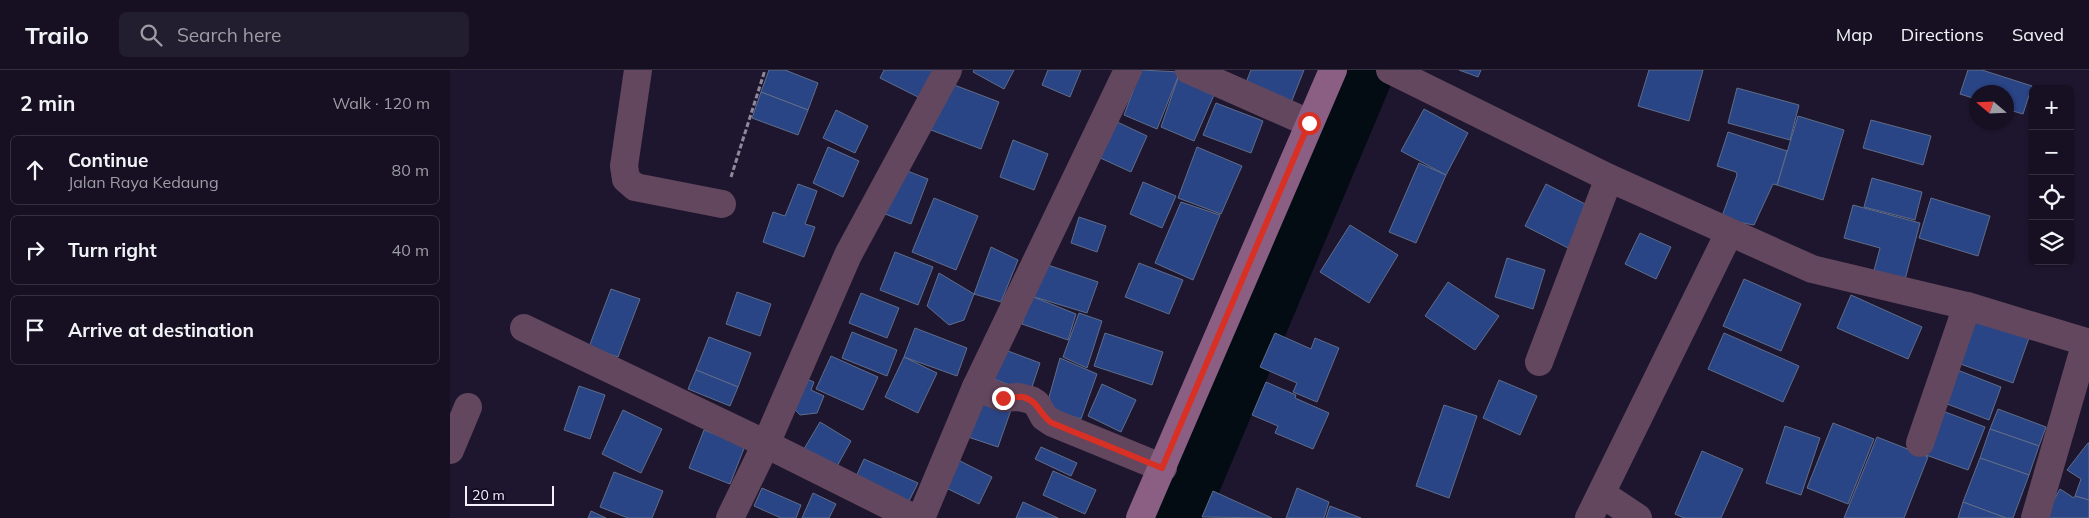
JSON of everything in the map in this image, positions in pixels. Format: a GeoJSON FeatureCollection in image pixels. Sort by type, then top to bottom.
{"type":"FeatureCollection","features":[{"type":"Feature","properties":{"kind":"street"},"geometry":{"type":"LineString","coordinates":[[638,70],[624,166],[626,179],[635,187],[722,204]]}},
{"type":"Feature","properties":{"kind":"street"},"geometry":{"type":"LineString","coordinates":[[730,518],[766,444],[848,255],[948,70]]}},
{"type":"Feature","properties":{"kind":"street"},"geometry":{"type":"LineString","coordinates":[[922,518],[976,387],[1128,70]]}},
{"type":"Feature","properties":{"kind":"street"},"geometry":{"type":"LineString","coordinates":[[1188,70],[1309,123]]}},
{"type":"Feature","properties":{"kind":"street"},"geometry":{"type":"LineString","coordinates":[[1140,518],[1333,70]]}},
{"type":"Feature","properties":{"kind":"street"},"geometry":{"type":"LineString","coordinates":[[1390,70],[1609,178],[1729,233],[1812,268],[1967,306],[2088,342],[2035,518]]}},
{"type":"Feature","properties":{"kind":"street"},"geometry":{"type":"LineString","coordinates":[[1539,362],[1609,178]]}},
{"type":"Feature","properties":{"kind":"street"},"geometry":{"type":"LineString","coordinates":[[1588,518],[1602,494],[1729,233]]}},
{"type":"Feature","properties":{"kind":"street"},"geometry":{"type":"LineString","coordinates":[[1920,443],[1967,306]]}},
{"type":"Feature","properties":{"kind":"street"},"geometry":{"type":"LineString","coordinates":[[524,328],[766,444],[914,518]]}},
{"type":"Feature","properties":{"kind":"street"},"geometry":{"type":"LineString","coordinates":[[976,387],[1003,398],[1025,398],[1037,404],[1044,417],[1052,423],[1162,468]]}},
{"type":"Feature","properties":{"kind":"street"},"geometry":{"type":"LineString","coordinates":[[450,450],[468,407]]}},
{"type":"Feature","properties":{"kind":"street"},"geometry":{"type":"LineString","coordinates":[[1602,494],[1638,518]]}},
{"type":"Feature","properties":{"kind":"path"},"geometry":{"type":"LineString","coordinates":[[722,204],[765,70]]}},
{"type":"Feature","properties":{"kind":"building"},"geometry":{"type":"Polygon","coordinates":[[[769,70],[785,70],[818,83],[808,110],[761,92],[769,70]]]}},
{"type":"Feature","properties":{"kind":"building"},"geometry":{"type":"Polygon","coordinates":[[[884,70],[934,70],[920,98],[880,78],[884,70]]]}},
{"type":"Feature","properties":{"kind":"building"},"geometry":{"type":"Polygon","coordinates":[[[974,70],[1014,70],[1004,89],[973,72],[974,70]]]}},
{"type":"Feature","properties":{"kind":"building"},"geometry":{"type":"Polygon","coordinates":[[[1048,70],[1081,70],[1070,97],[1042,85],[1048,70]]]}},
{"type":"Feature","properties":{"kind":"building"},"geometry":{"type":"Polygon","coordinates":[[[1141,70],[1180,72],[1157,129],[1124,115],[1141,70]]]}},
{"type":"Feature","properties":{"kind":"building"},"geometry":{"type":"Polygon","coordinates":[[[1251,70],[1304,70],[1289,108],[1243,90],[1251,70]]]}},
{"type":"Feature","properties":{"kind":"building"},"geometry":{"type":"Polygon","coordinates":[[[1459,70],[1481,70],[1478,77],[1459,70]]]}},
{"type":"Feature","properties":{"kind":"building"},"geometry":{"type":"Polygon","coordinates":[[[1649,70],[1703,70],[1689,121],[1638,106],[1649,70]]]}},
{"type":"Feature","properties":{"kind":"building"},"geometry":{"type":"Polygon","coordinates":[[[1968,70],[1982,70],[2029,85],[2029,95],[2023,114],[2014,111],[2014,85],[1969,85],[1969,97],[1960,94],[1968,70]]]}},
{"type":"Feature","properties":{"kind":"building"},"geometry":{"type":"Polygon","coordinates":[[[1180,72],[1217,88],[1194,141],[1161,127],[1180,72]]]}},
{"type":"Feature","properties":{"kind":"building"},"geometry":{"type":"Polygon","coordinates":[[[949,83],[999,102],[981,149],[931,130],[949,83]]]}},
{"type":"Feature","properties":{"kind":"building"},"geometry":{"type":"Polygon","coordinates":[[[1737,88],[1799,105],[1790,140],[1728,123],[1737,88]]]}},
{"type":"Feature","properties":{"kind":"building"},"geometry":{"type":"Polygon","coordinates":[[[761,92],[808,110],[798,135],[752,118],[761,92]]]}},
{"type":"Feature","properties":{"kind":"building"},"geometry":{"type":"Polygon","coordinates":[[[1216,103],[1263,121],[1251,153],[1203,135],[1216,103]]]}},
{"type":"Feature","properties":{"kind":"building"},"geometry":{"type":"Polygon","coordinates":[[[1424,109],[1468,133],[1446,175],[1401,151],[1424,109]]]}},
{"type":"Feature","properties":{"kind":"building"},"geometry":{"type":"Polygon","coordinates":[[[836,110],[868,126],[855,153],[823,138],[836,110]]]}},
{"type":"Feature","properties":{"kind":"building"},"geometry":{"type":"Polygon","coordinates":[[[1798,116],[1844,130],[1823,200],[1777,185],[1798,116]]]}},
{"type":"Feature","properties":{"kind":"building"},"geometry":{"type":"Polygon","coordinates":[[[1113,120],[1147,136],[1131,172],[1096,156],[1113,120]]]}},
{"type":"Feature","properties":{"kind":"building"},"geometry":{"type":"Polygon","coordinates":[[[1871,120],[1931,136],[1923,165],[1863,148],[1871,120]]]}},
{"type":"Feature","properties":{"kind":"building"},"geometry":{"type":"Polygon","coordinates":[[[1728,132],[1787,151],[1777,185],[1773,184],[1754,225],[1721,219],[1737,175],[1736,172],[1717,166],[1728,132]]]}},
{"type":"Feature","properties":{"kind":"building"},"geometry":{"type":"Polygon","coordinates":[[[1013,140],[1048,154],[1034,190],[1000,177],[1013,140]]]}},
{"type":"Feature","properties":{"kind":"building"},"geometry":{"type":"Polygon","coordinates":[[[828,147],[859,161],[843,197],[813,183],[828,147]]]}},
{"type":"Feature","properties":{"kind":"building"},"geometry":{"type":"Polygon","coordinates":[[[1197,147],[1242,166],[1221,214],[1178,198],[1197,147]]]}},
{"type":"Feature","properties":{"kind":"building"},"geometry":{"type":"Polygon","coordinates":[[[1419,163],[1446,175],[1416,243],[1389,232],[1419,163]]]}},
{"type":"Feature","properties":{"kind":"building"},"geometry":{"type":"Polygon","coordinates":[[[897,167],[928,179],[911,224],[880,212],[897,167]]]}},
{"type":"Feature","properties":{"kind":"building"},"geometry":{"type":"Polygon","coordinates":[[[1872,178],[1922,192],[1915,220],[1864,207],[1872,178]]]}},
{"type":"Feature","properties":{"kind":"building"},"geometry":{"type":"Polygon","coordinates":[[[1143,182],[1176,196],[1162,228],[1130,214],[1143,182]]]}},
{"type":"Feature","properties":{"kind":"building"},"geometry":{"type":"Polygon","coordinates":[[[798,184],[817,191],[805,224],[815,227],[804,257],[763,242],[773,212],[785,216],[798,184]]]}},
{"type":"Feature","properties":{"kind":"building"},"geometry":{"type":"Polygon","coordinates":[[[1546,184],[1591,207],[1570,249],[1525,226],[1546,184]]]}},
{"type":"Feature","properties":{"kind":"building"},"geometry":{"type":"Polygon","coordinates":[[[934,198],[978,216],[956,270],[912,252],[934,198]]]}},
{"type":"Feature","properties":{"kind":"building"},"geometry":{"type":"Polygon","coordinates":[[[1931,198],[1990,216],[1978,256],[1919,238],[1931,198]]]}},
{"type":"Feature","properties":{"kind":"building"},"geometry":{"type":"Polygon","coordinates":[[[1181,202],[1220,215],[1193,280],[1155,263],[1181,202]]]}},
{"type":"Feature","properties":{"kind":"building"},"geometry":{"type":"Polygon","coordinates":[[[1853,205],[1920,223],[1903,287],[1872,278],[1880,248],[1844,238],[1853,205]]]}},
{"type":"Feature","properties":{"kind":"building"},"geometry":{"type":"Polygon","coordinates":[[[1079,217],[1106,226],[1097,252],[1071,243],[1079,217]]]}},
{"type":"Feature","properties":{"kind":"building"},"geometry":{"type":"Polygon","coordinates":[[[1350,225],[1398,255],[1369,303],[1320,272],[1350,225]]]}},
{"type":"Feature","properties":{"kind":"building"},"geometry":{"type":"Polygon","coordinates":[[[1640,233],[1671,247],[1656,279],[1625,264],[1640,233]]]}},
{"type":"Feature","properties":{"kind":"building"},"geometry":{"type":"Polygon","coordinates":[[[991,247],[1018,260],[1001,302],[974,294],[991,247]]]}},
{"type":"Feature","properties":{"kind":"building"},"geometry":{"type":"Polygon","coordinates":[[[895,252],[933,267],[918,305],[880,290],[895,252]]]}},
{"type":"Feature","properties":{"kind":"building"},"geometry":{"type":"Polygon","coordinates":[[[1507,258],[1545,270],[1533,309],[1495,297],[1507,258]]]}},
{"type":"Feature","properties":{"kind":"building"},"geometry":{"type":"Polygon","coordinates":[[[1042,263],[1098,282],[1087,313],[1031,296],[1042,263]]]}},
{"type":"Feature","properties":{"kind":"building"},"geometry":{"type":"Polygon","coordinates":[[[1139,263],[1183,280],[1169,314],[1125,297],[1139,263]]]}},
{"type":"Feature","properties":{"kind":"building"},"geometry":{"type":"Polygon","coordinates":[[[939,273],[974,294],[964,320],[949,325],[927,306],[939,273]]]}},
{"type":"Feature","properties":{"kind":"building"},"geometry":{"type":"Polygon","coordinates":[[[1744,279],[1801,304],[1781,351],[1723,326],[1744,279]]]}},
{"type":"Feature","properties":{"kind":"building"},"geometry":{"type":"Polygon","coordinates":[[[1448,282],[1499,316],[1475,350],[1425,316],[1448,282]]]}},
{"type":"Feature","properties":{"kind":"building"},"geometry":{"type":"Polygon","coordinates":[[[611,289],[640,299],[618,357],[589,347],[611,289]]]}},
{"type":"Feature","properties":{"kind":"building"},"geometry":{"type":"Polygon","coordinates":[[[737,292],[771,304],[760,336],[726,324],[737,292]]]}},
{"type":"Feature","properties":{"kind":"building"},"geometry":{"type":"Polygon","coordinates":[[[861,293],[899,308],[887,338],[849,323],[861,293]]]}},
{"type":"Feature","properties":{"kind":"building"},"geometry":{"type":"Polygon","coordinates":[[[1851,295],[1922,327],[1908,359],[1837,328],[1851,295]]]}},
{"type":"Feature","properties":{"kind":"building"},"geometry":{"type":"Polygon","coordinates":[[[1031,296],[1076,314],[1068,340],[1022,324],[1031,296]]]}},
{"type":"Feature","properties":{"kind":"building"},"geometry":{"type":"Polygon","coordinates":[[[1079,313],[1102,321],[1087,368],[1063,357],[1079,313]]]}},
{"type":"Feature","properties":{"kind":"building"},"geometry":{"type":"Polygon","coordinates":[[[1972,314],[2030,335],[2013,383],[1955,362],[1972,314]]]}},
{"type":"Feature","properties":{"kind":"building"},"geometry":{"type":"Polygon","coordinates":[[[915,328],[967,348],[957,376],[904,357],[915,328]]]}},
{"type":"Feature","properties":{"kind":"building"},"geometry":{"type":"Polygon","coordinates":[[[852,332],[897,350],[887,376],[842,358],[852,332]]]}},
{"type":"Feature","properties":{"kind":"building"},"geometry":{"type":"Polygon","coordinates":[[[1105,333],[1163,352],[1152,385],[1094,366],[1105,333]]]}},
{"type":"Feature","properties":{"kind":"building"},"geometry":{"type":"Polygon","coordinates":[[[1275,333],[1311,349],[1315,338],[1339,348],[1317,402],[1293,392],[1297,383],[1260,367],[1275,333]]]}},
{"type":"Feature","properties":{"kind":"building"},"geometry":{"type":"Polygon","coordinates":[[[1724,333],[1799,366],[1783,402],[1708,369],[1724,333]]]}},
{"type":"Feature","properties":{"kind":"building"},"geometry":{"type":"Polygon","coordinates":[[[709,337],[751,353],[738,387],[696,370],[709,337]]]}},
{"type":"Feature","properties":{"kind":"building"},"geometry":{"type":"Polygon","coordinates":[[[1000,348],[1040,363],[1030,393],[989,377],[1000,348]]]}},
{"type":"Feature","properties":{"kind":"building"},"geometry":{"type":"Polygon","coordinates":[[[831,356],[878,377],[863,410],[816,389],[831,356]]]}},
{"type":"Feature","properties":{"kind":"building"},"geometry":{"type":"Polygon","coordinates":[[[904,357],[937,373],[918,413],[885,397],[904,357]]]}},
{"type":"Feature","properties":{"kind":"building"},"geometry":{"type":"Polygon","coordinates":[[[1060,358],[1097,374],[1081,419],[1046,408],[1060,358]]]}},
{"type":"Feature","properties":{"kind":"building"},"geometry":{"type":"Polygon","coordinates":[[[1955,369],[2001,387],[1989,420],[1942,402],[1955,369]]]}},
{"type":"Feature","properties":{"kind":"building"},"geometry":{"type":"Polygon","coordinates":[[[696,370],[738,387],[730,406],[688,389],[696,370]]]}},
{"type":"Feature","properties":{"kind":"building"},"geometry":{"type":"Polygon","coordinates":[[[799,376],[814,382],[811,390],[824,396],[817,413],[800,415],[788,402],[799,376]]]}},
{"type":"Feature","properties":{"kind":"building"},"geometry":{"type":"Polygon","coordinates":[[[1499,380],[1537,396],[1520,435],[1483,418],[1499,380]]]}},
{"type":"Feature","properties":{"kind":"building"},"geometry":{"type":"Polygon","coordinates":[[[1266,382],[1296,395],[1295,398],[1329,413],[1313,449],[1275,433],[1278,426],[1252,415],[1266,382]]]}},
{"type":"Feature","properties":{"kind":"building"},"geometry":{"type":"Polygon","coordinates":[[[1102,384],[1136,400],[1121,432],[1088,416],[1102,384]]]}},
{"type":"Feature","properties":{"kind":"building"},"geometry":{"type":"Polygon","coordinates":[[[579,386],[605,395],[590,439],[564,430],[579,386]]]}},
{"type":"Feature","properties":{"kind":"building"},"geometry":{"type":"Polygon","coordinates":[[[979,396],[1012,407],[998,447],[965,436],[979,396]]]}},
{"type":"Feature","properties":{"kind":"building"},"geometry":{"type":"Polygon","coordinates":[[[1444,405],[1477,416],[1449,498],[1416,486],[1444,405]]]}},
{"type":"Feature","properties":{"kind":"building"},"geometry":{"type":"Polygon","coordinates":[[[1998,409],[2046,427],[2039,446],[1990,429],[1998,409]]]}},
{"type":"Feature","properties":{"kind":"building"},"geometry":{"type":"Polygon","coordinates":[[[623,410],[662,429],[641,473],[602,454],[623,410]]]}},
{"type":"Feature","properties":{"kind":"building"},"geometry":{"type":"Polygon","coordinates":[[[1940,410],[1985,427],[1968,470],[1923,454],[1940,410]]]}},
{"type":"Feature","properties":{"kind":"building"},"geometry":{"type":"Polygon","coordinates":[[[820,422],[851,441],[836,468],[804,449],[820,422]]]}},
{"type":"Feature","properties":{"kind":"building"},"geometry":{"type":"Polygon","coordinates":[[[1833,423],[1874,439],[1848,504],[1807,488],[1833,423]]]}},
{"type":"Feature","properties":{"kind":"building"},"geometry":{"type":"Polygon","coordinates":[[[1785,426],[1820,438],[1801,495],[1766,483],[1785,426]]]}},
{"type":"Feature","properties":{"kind":"building"},"geometry":{"type":"Polygon","coordinates":[[[1990,429],[2039,446],[2029,475],[1980,458],[1990,429]]]}},
{"type":"Feature","properties":{"kind":"building"},"geometry":{"type":"Polygon","coordinates":[[[704,430],[745,446],[730,484],[689,468],[704,430]]]}},
{"type":"Feature","properties":{"kind":"building"},"geometry":{"type":"Polygon","coordinates":[[[1877,437],[1928,457],[1904,518],[1844,518],[1877,437]]]}},
{"type":"Feature","properties":{"kind":"building"},"geometry":{"type":"Polygon","coordinates":[[[2088,443],[2089,500],[2075,496],[2081,479],[2067,470],[2088,443]]]}},
{"type":"Feature","properties":{"kind":"building"},"geometry":{"type":"Polygon","coordinates":[[[1041,447],[1077,463],[1071,476],[1035,459],[1041,447]]]}},
{"type":"Feature","properties":{"kind":"building"},"geometry":{"type":"Polygon","coordinates":[[[1702,451],[1743,469],[1721,518],[1684,518],[1675,514],[1702,451]]]}},
{"type":"Feature","properties":{"kind":"building"},"geometry":{"type":"Polygon","coordinates":[[[1980,458],[2029,475],[2013,518],[2006,518],[1963,502],[1980,458]]]}},
{"type":"Feature","properties":{"kind":"building"},"geometry":{"type":"Polygon","coordinates":[[[864,459],[918,483],[907,505],[854,481],[864,459]]]}},
{"type":"Feature","properties":{"kind":"building"},"geometry":{"type":"Polygon","coordinates":[[[956,459],[992,477],[979,504],[942,486],[956,459]]]}},
{"type":"Feature","properties":{"kind":"building"},"geometry":{"type":"Polygon","coordinates":[[[1053,471],[1096,490],[1085,514],[1043,495],[1053,471]]]}},
{"type":"Feature","properties":{"kind":"building"},"geometry":{"type":"Polygon","coordinates":[[[614,472],[663,491],[652,518],[628,518],[600,507],[614,472]]]}},
{"type":"Feature","properties":{"kind":"building"},"geometry":{"type":"Polygon","coordinates":[[[762,488],[801,505],[796,518],[781,518],[754,506],[762,488]]]}},
{"type":"Feature","properties":{"kind":"building"},"geometry":{"type":"Polygon","coordinates":[[[1297,488],[1329,502],[1324,518],[1286,518],[1297,488]]]}},
{"type":"Feature","properties":{"kind":"building"},"geometry":{"type":"Polygon","coordinates":[[[2060,489],[2074,498],[2075,496],[2089,500],[2089,518],[2049,518],[2045,516],[2060,489]]]}},
{"type":"Feature","properties":{"kind":"building"},"geometry":{"type":"Polygon","coordinates":[[[1213,491],[1272,518],[1202,517],[1213,491]]]}},
{"type":"Feature","properties":{"kind":"building"},"geometry":{"type":"Polygon","coordinates":[[[813,493],[836,504],[829,518],[802,518],[813,493]]]}},
{"type":"Feature","properties":{"kind":"building"},"geometry":{"type":"Polygon","coordinates":[[[1023,502],[1058,518],[1016,518],[1023,502]]]}},
{"type":"Feature","properties":{"kind":"building"},"geometry":{"type":"Polygon","coordinates":[[[1963,502],[2006,518],[1958,518],[1963,502]]]}},
{"type":"Feature","properties":{"kind":"building"},"geometry":{"type":"Polygon","coordinates":[[[1330,506],[1361,518],[1326,518],[1330,506]]]}},
{"type":"Feature","properties":{"kind":"building"},"geometry":{"type":"Polygon","coordinates":[[[591,511],[606,518],[588,518],[591,511]]]}},
{"type":"Feature","properties":{"kind":"waterway"},"geometry":{"type":"LineString","coordinates":[[1179,518],[1368,70]]}},
{"type":"Feature","properties":{"kind":"route"},"geometry":{"type":"LineString","coordinates":[[1003,398],[1019,397],[1031,400],[1041,409],[1044,417],[1052,423],[1162,468],[1309,123]]}}]}
